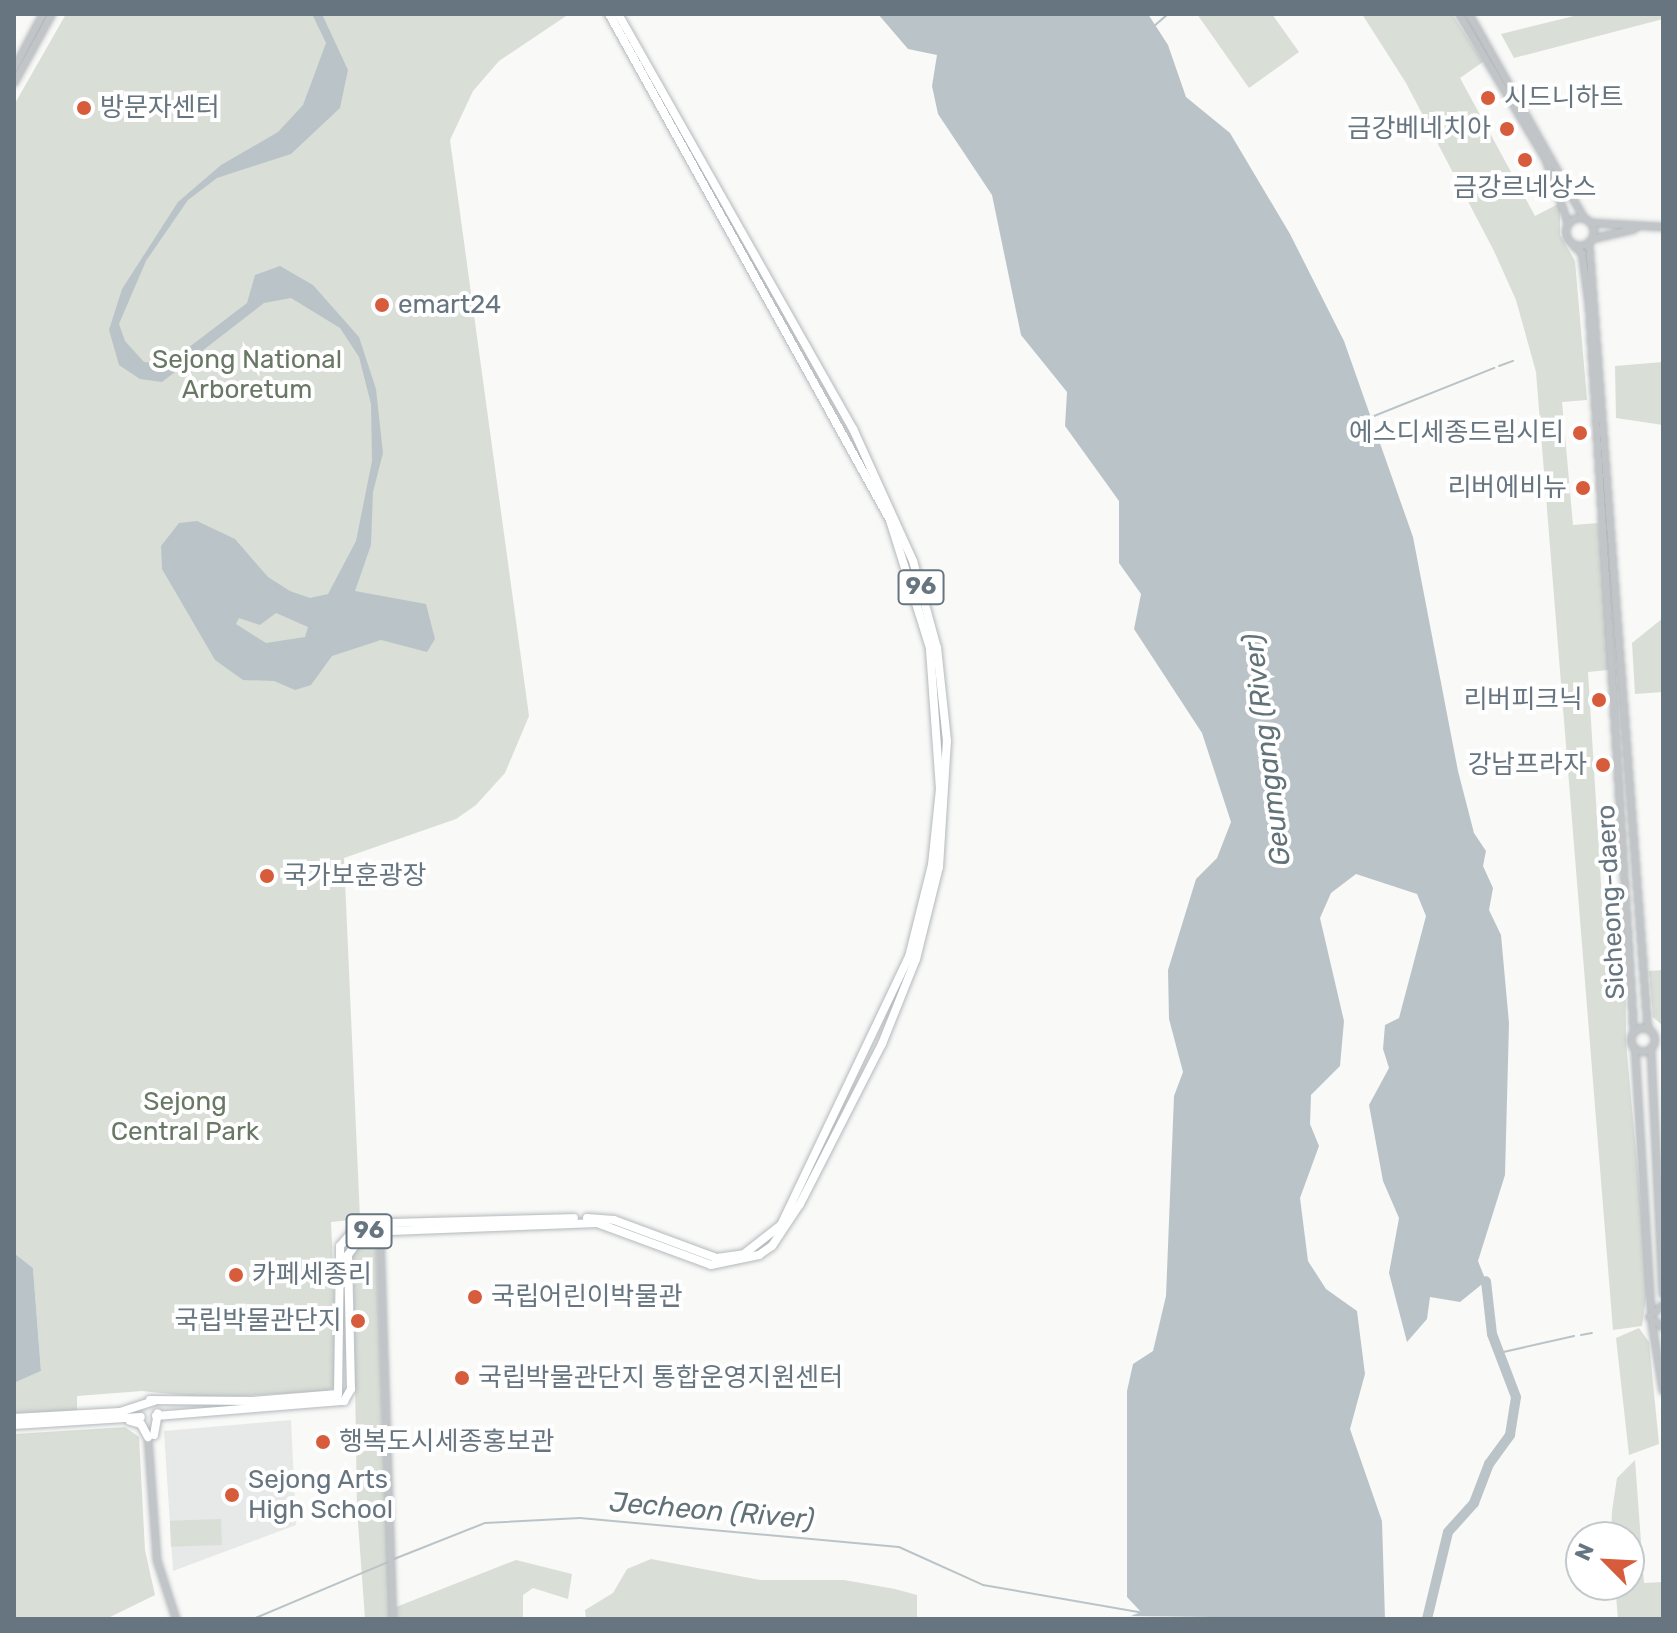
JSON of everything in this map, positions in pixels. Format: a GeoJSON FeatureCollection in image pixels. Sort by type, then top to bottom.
{"type":"FeatureCollection","features":[{"type":"Feature","properties":{"kind":"main road","name":"96"},"geometry":{"type":"LineString","coordinates":[[609,14],[869,476],[906,563],[930,648],[940,789],[922,913],[894,998],[797,1202]]}},
{"type":"Feature","properties":{"kind":"main road","name":"96"},"geometry":{"type":"LineString","coordinates":[[14,1425],[142,1418],[178,1410],[344,1401],[351,1389],[348,1255],[359,1235],[380,1231],[597,1223],[694,1260],[732,1260],[766,1242],[784,1226],[901,1001],[929,915],[947,789],[937,648],[913,561],[876,474],[618,14]]}},
{"type":"Feature","properties":{"kind":"main road","name":"96"},"geometry":{"type":"LineString","coordinates":[[14,1418],[120,1412],[153,1401],[215,1402],[338,1394],[340,1246],[359,1224],[599,1217],[699,1253],[732,1260]]}},
{"type":"Feature","properties":{"kind":"main road"},"geometry":{"type":"LineString","coordinates":[[151,1438],[156,1416],[153,1401]]}},
{"type":"Feature","properties":{"kind":"main road"},"geometry":{"type":"LineString","coordinates":[[139,1405],[151,1438]]}},
{"type":"Feature","properties":{"kind":"main road"},"geometry":{"type":"LineString","coordinates":[[151,1438],[162,1418],[178,1410]]}},
{"type":"Feature","properties":{"kind":"main road"},"geometry":{"type":"LineString","coordinates":[[90,1421],[135,1421],[151,1438]]}},
{"type":"Feature","properties":{"kind":"street"},"geometry":{"type":"LineString","coordinates":[[14,69],[43,14]]}},
{"type":"Feature","properties":{"kind":"street"},"geometry":{"type":"LineString","coordinates":[[14,83],[52,14]]}},
{"type":"Feature","properties":{"kind":"street"},"geometry":{"type":"LineString","coordinates":[[1459,14],[1546,160],[1568,223],[1566,236],[1574,246],[1635,229],[1663,227]]}},
{"type":"Feature","properties":{"kind":"street"},"geometry":{"type":"LineString","coordinates":[[1469,14],[1584,218],[1591,223],[1635,229]]}},
{"type":"Feature","properties":{"kind":"street"},"geometry":{"type":"LineString","coordinates":[[1568,223],[1584,218]]}},
{"type":"Feature","properties":{"kind":"street"},"geometry":{"type":"LineString","coordinates":[[1591,223],[1591,241]]}},
{"type":"Feature","properties":{"kind":"street","name":"Sicheong-daero"},"geometry":{"type":"LineString","coordinates":[[1591,241],[1648,1029],[1655,1037],[1651,1049]]}},
{"type":"Feature","properties":{"kind":"street","name":"Sicheong-daero"},"geometry":{"type":"LineString","coordinates":[[1574,246],[1582,253],[1589,304],[1635,1048]]}},
{"type":"Feature","properties":{"kind":"street"},"geometry":{"type":"LineString","coordinates":[[1634,1033],[1648,1029]]}},
{"type":"Feature","properties":{"kind":"street"},"geometry":{"type":"LineString","coordinates":[[1663,1295],[1651,1049],[1635,1048],[1652,1324],[1663,1391]]}},
{"type":"Feature","properties":{"kind":"street"},"geometry":{"type":"LineString","coordinates":[[380,1231],[393,1616]]}},
{"type":"Feature","properties":{"kind":"street"},"geometry":{"type":"LineString","coordinates":[[1651,1310],[1663,1305]]}},
{"type":"Feature","properties":{"kind":"street"},"geometry":{"type":"LineString","coordinates":[[1652,1324],[1663,1327]]}},
{"type":"Feature","properties":{"kind":"street"},"geometry":{"type":"LineString","coordinates":[[151,1438],[157,1560],[176,1619]]}},
{"type":"Feature","properties":{"kind":"shaded area","name":"Sejong Arts High School"},"geometry":{"type":"Polygon","coordinates":[[[291,1420],[296,1525],[173,1571],[164,1431],[291,1420]]]}},
{"type":"Feature","properties":{"kind":"green space","name":"Sejong National Arboretum"},"geometry":{"type":"Polygon","coordinates":[[[66,14],[569,14],[499,61],[473,91],[450,140],[529,716],[505,773],[476,805],[456,819],[344,858],[360,1219],[331,1222],[338,1373],[337,1384],[328,1391],[208,1398],[142,1391],[77,1396],[77,1411],[14,1413],[14,1383],[41,1371],[33,1268],[14,1253],[14,105],[66,14]]]}},
{"type":"Feature","properties":{"kind":"green space"},"geometry":{"type":"Polygon","coordinates":[[[1197,14],[1272,14],[1299,52],[1249,88],[1197,14]]]}},
{"type":"Feature","properties":{"kind":"green space"},"geometry":{"type":"Polygon","coordinates":[[[1362,14],[1452,14],[1483,62],[1460,78],[1535,216],[1560,203],[1560,235],[1575,261],[1587,400],[1562,402],[1573,525],[1599,523],[1609,670],[1588,672],[1603,916],[1625,915],[1626,1042],[1648,1284],[1642,1326],[1613,1330],[1536,372],[1516,300],[1494,251],[1406,83],[1362,14]]]}},
{"type":"Feature","properties":{"kind":"green space"},"geometry":{"type":"Polygon","coordinates":[[[1582,14],[1663,14],[1663,19],[1514,58],[1501,34],[1582,14]]]}},
{"type":"Feature","properties":{"kind":"green space"},"geometry":{"type":"Polygon","coordinates":[[[1663,362],[1663,425],[1616,418],[1615,366],[1663,362]]]}},
{"type":"Feature","properties":{"kind":"green space"},"geometry":{"type":"Polygon","coordinates":[[[1663,618],[1663,692],[1635,694],[1632,643],[1663,618]]]}},
{"type":"Feature","properties":{"kind":"green space"},"geometry":{"type":"Polygon","coordinates":[[[1663,970],[1663,1026],[1653,1017],[1649,971],[1663,970]]]}},
{"type":"Feature","properties":{"kind":"green space"},"geometry":{"type":"Polygon","coordinates":[[[376,1234],[390,1619],[365,1619],[357,1508],[353,1254],[364,1238],[376,1234]]]}},
{"type":"Feature","properties":{"kind":"green space"},"geometry":{"type":"Polygon","coordinates":[[[1639,1328],[1649,1342],[1659,1444],[1629,1455],[1616,1338],[1639,1328]]]}},
{"type":"Feature","properties":{"kind":"green space"},"geometry":{"type":"Polygon","coordinates":[[[125,1427],[139,1437],[145,1550],[155,1595],[106,1619],[14,1619],[14,1434],[125,1427]]]}},
{"type":"Feature","properties":{"kind":"green space"},"geometry":{"type":"Polygon","coordinates":[[[1635,1460],[1639,1521],[1612,1521],[1617,1478],[1635,1460]]]}},
{"type":"Feature","properties":{"kind":"green space"},"geometry":{"type":"Polygon","coordinates":[[[221,1519],[222,1545],[171,1547],[170,1521],[221,1519]]]}},
{"type":"Feature","properties":{"kind":"green space"},"geometry":{"type":"Polygon","coordinates":[[[651,1559],[760,1580],[844,1580],[895,1589],[917,1595],[917,1619],[586,1619],[585,1610],[613,1593],[627,1569],[651,1559]]]}},
{"type":"Feature","properties":{"kind":"green space"},"geometry":{"type":"Polygon","coordinates":[[[516,1560],[572,1574],[568,1599],[533,1588],[523,1595],[523,1619],[397,1619],[396,1607],[516,1560]]]}},
{"type":"Feature","properties":{"kind":"green space"},"geometry":{"type":"Polygon","coordinates":[[[1663,1582],[1663,1619],[1618,1619],[1616,1601],[1645,1601],[1645,1583],[1663,1582]]]}},
{"type":"Feature","properties":{"kind":"water"},"geometry":{"type":"Polygon","coordinates":[[[312,14],[322,14],[348,70],[340,108],[291,154],[217,178],[188,200],[146,261],[119,324],[125,341],[144,362],[167,364],[247,303],[255,275],[280,266],[313,285],[359,337],[376,389],[383,453],[373,492],[371,545],[355,591],[426,604],[435,639],[427,652],[381,640],[332,656],[311,685],[295,690],[274,681],[243,680],[215,660],[162,569],[161,546],[179,523],[197,521],[235,539],[268,577],[290,591],[310,598],[328,594],[356,541],[372,461],[371,404],[359,357],[340,328],[291,298],[264,303],[162,382],[140,379],[119,365],[109,330],[122,289],[178,202],[221,165],[278,132],[303,105],[326,43],[312,14]],[[276,613],[260,625],[239,618],[236,624],[266,643],[305,637],[308,627],[276,613]]]}},
{"type":"Feature","properties":{"kind":"water","name":"Geumgang (River)"},"geometry":{"type":"Polygon","coordinates":[[[878,14],[1148,14],[1168,45],[1186,97],[1230,133],[1290,234],[1344,341],[1413,537],[1458,771],[1474,833],[1486,851],[1483,866],[1493,888],[1489,910],[1501,935],[1509,1023],[1505,1175],[1478,1261],[1486,1281],[1460,1302],[1430,1297],[1427,1319],[1407,1342],[1389,1273],[1399,1218],[1383,1181],[1369,1105],[1389,1068],[1383,1049],[1385,1025],[1399,1018],[1426,916],[1417,894],[1356,874],[1331,893],[1320,918],[1344,1021],[1340,1066],[1311,1095],[1310,1124],[1319,1146],[1300,1198],[1308,1261],[1326,1289],[1357,1311],[1365,1374],[1350,1429],[1382,1521],[1385,1619],[1131,1616],[1141,1612],[1127,1597],[1127,1391],[1133,1364],[1153,1351],[1166,1296],[1174,1096],[1183,1072],[1169,1019],[1168,970],[1196,879],[1217,858],[1231,822],[1202,733],[1134,629],[1141,594],[1119,563],[1119,501],[1065,426],[1067,392],[1021,335],[992,195],[938,114],[932,86],[937,55],[908,49],[878,14]]]}},
{"type":"Feature","properties":{"kind":"water"},"geometry":{"type":"Polygon","coordinates":[[[14,1253],[33,1268],[41,1371],[14,1383],[14,1253]]]}},
{"type":"Feature","properties":{"kind":"waterway"},"geometry":{"type":"LineString","coordinates":[[1153,27],[1168,14]]}},
{"type":"Feature","properties":{"kind":"waterway"},"geometry":{"type":"LineString","coordinates":[[1499,366],[1513,361]]}},
{"type":"Feature","properties":{"kind":"waterway"},"geometry":{"type":"LineString","coordinates":[[1369,418],[1494,368]]}},
{"type":"Feature","properties":{"kind":"waterway"},"geometry":{"type":"LineString","coordinates":[[1427,1619],[1448,1532],[1474,1503],[1489,1464],[1510,1435],[1516,1397],[1492,1334],[1486,1281]]}},
{"type":"Feature","properties":{"kind":"waterway"},"geometry":{"type":"LineString","coordinates":[[1581,1335],[1592,1333]]}},
{"type":"Feature","properties":{"kind":"waterway"},"geometry":{"type":"LineString","coordinates":[[1499,1353],[1574,1336]]}},
{"type":"Feature","properties":{"kind":"waterway","name":"Jecheon (River)"},"geometry":{"type":"LineString","coordinates":[[394,1559],[485,1523],[580,1518],[899,1547],[983,1585],[1143,1613]]}},
{"type":"Feature","properties":{"kind":"waterway","name":"Jecheon (River)"},"geometry":{"type":"LineString","coordinates":[[253,1619],[388,1562]]}},
{"type":"Feature","properties":{"kind":"place","name":"시드니하트"},"geometry":{"type":"Point","coordinates":[1488,98]}},
{"type":"Feature","properties":{"kind":"place","name":"방문자센터"},"geometry":{"type":"Point","coordinates":[84,108]}},
{"type":"Feature","properties":{"kind":"place","name":"금강베네치아"},"geometry":{"type":"Point","coordinates":[1507,129]}},
{"type":"Feature","properties":{"kind":"place","name":"금강르네상스"},"geometry":{"type":"Point","coordinates":[1525,160]}},
{"type":"Feature","properties":{"kind":"place","name":"emart24"},"geometry":{"type":"Point","coordinates":[382,305]}},
{"type":"Feature","properties":{"kind":"place","name":"에스디세종드림시티"},"geometry":{"type":"Point","coordinates":[1580,433]}},
{"type":"Feature","properties":{"kind":"place","name":"리버에비뉴"},"geometry":{"type":"Point","coordinates":[1583,488]}},
{"type":"Feature","properties":{"kind":"place","name":"리버피크닉"},"geometry":{"type":"Point","coordinates":[1599,700]}},
{"type":"Feature","properties":{"kind":"place","name":"강남프라자"},"geometry":{"type":"Point","coordinates":[1603,765]}},
{"type":"Feature","properties":{"kind":"place","name":"국가보훈광장"},"geometry":{"type":"Point","coordinates":[267,876]}},
{"type":"Feature","properties":{"kind":"place","name":"카페세종리"},"geometry":{"type":"Point","coordinates":[236,1275]}},
{"type":"Feature","properties":{"kind":"place","name":"국립어린이박물관"},"geometry":{"type":"Point","coordinates":[475,1297]}},
{"type":"Feature","properties":{"kind":"place","name":"국립박물관단지"},"geometry":{"type":"Point","coordinates":[358,1321]}},
{"type":"Feature","properties":{"kind":"place","name":"국립박물관단지 통합운영지원센터"},"geometry":{"type":"Point","coordinates":[462,1378]}},
{"type":"Feature","properties":{"kind":"place","name":"행복도시세종홍보관"},"geometry":{"type":"Point","coordinates":[323,1442]}},
{"type":"Feature","properties":{"kind":"place","name":"Sejong Arts High School"},"geometry":{"type":"Point","coordinates":[232,1495]}},
{"type":"Feature","properties":{"kind":"park label","name":"Sejong Central Park"},"geometry":{"type":"Point","coordinates":[185,1117]}}]}
